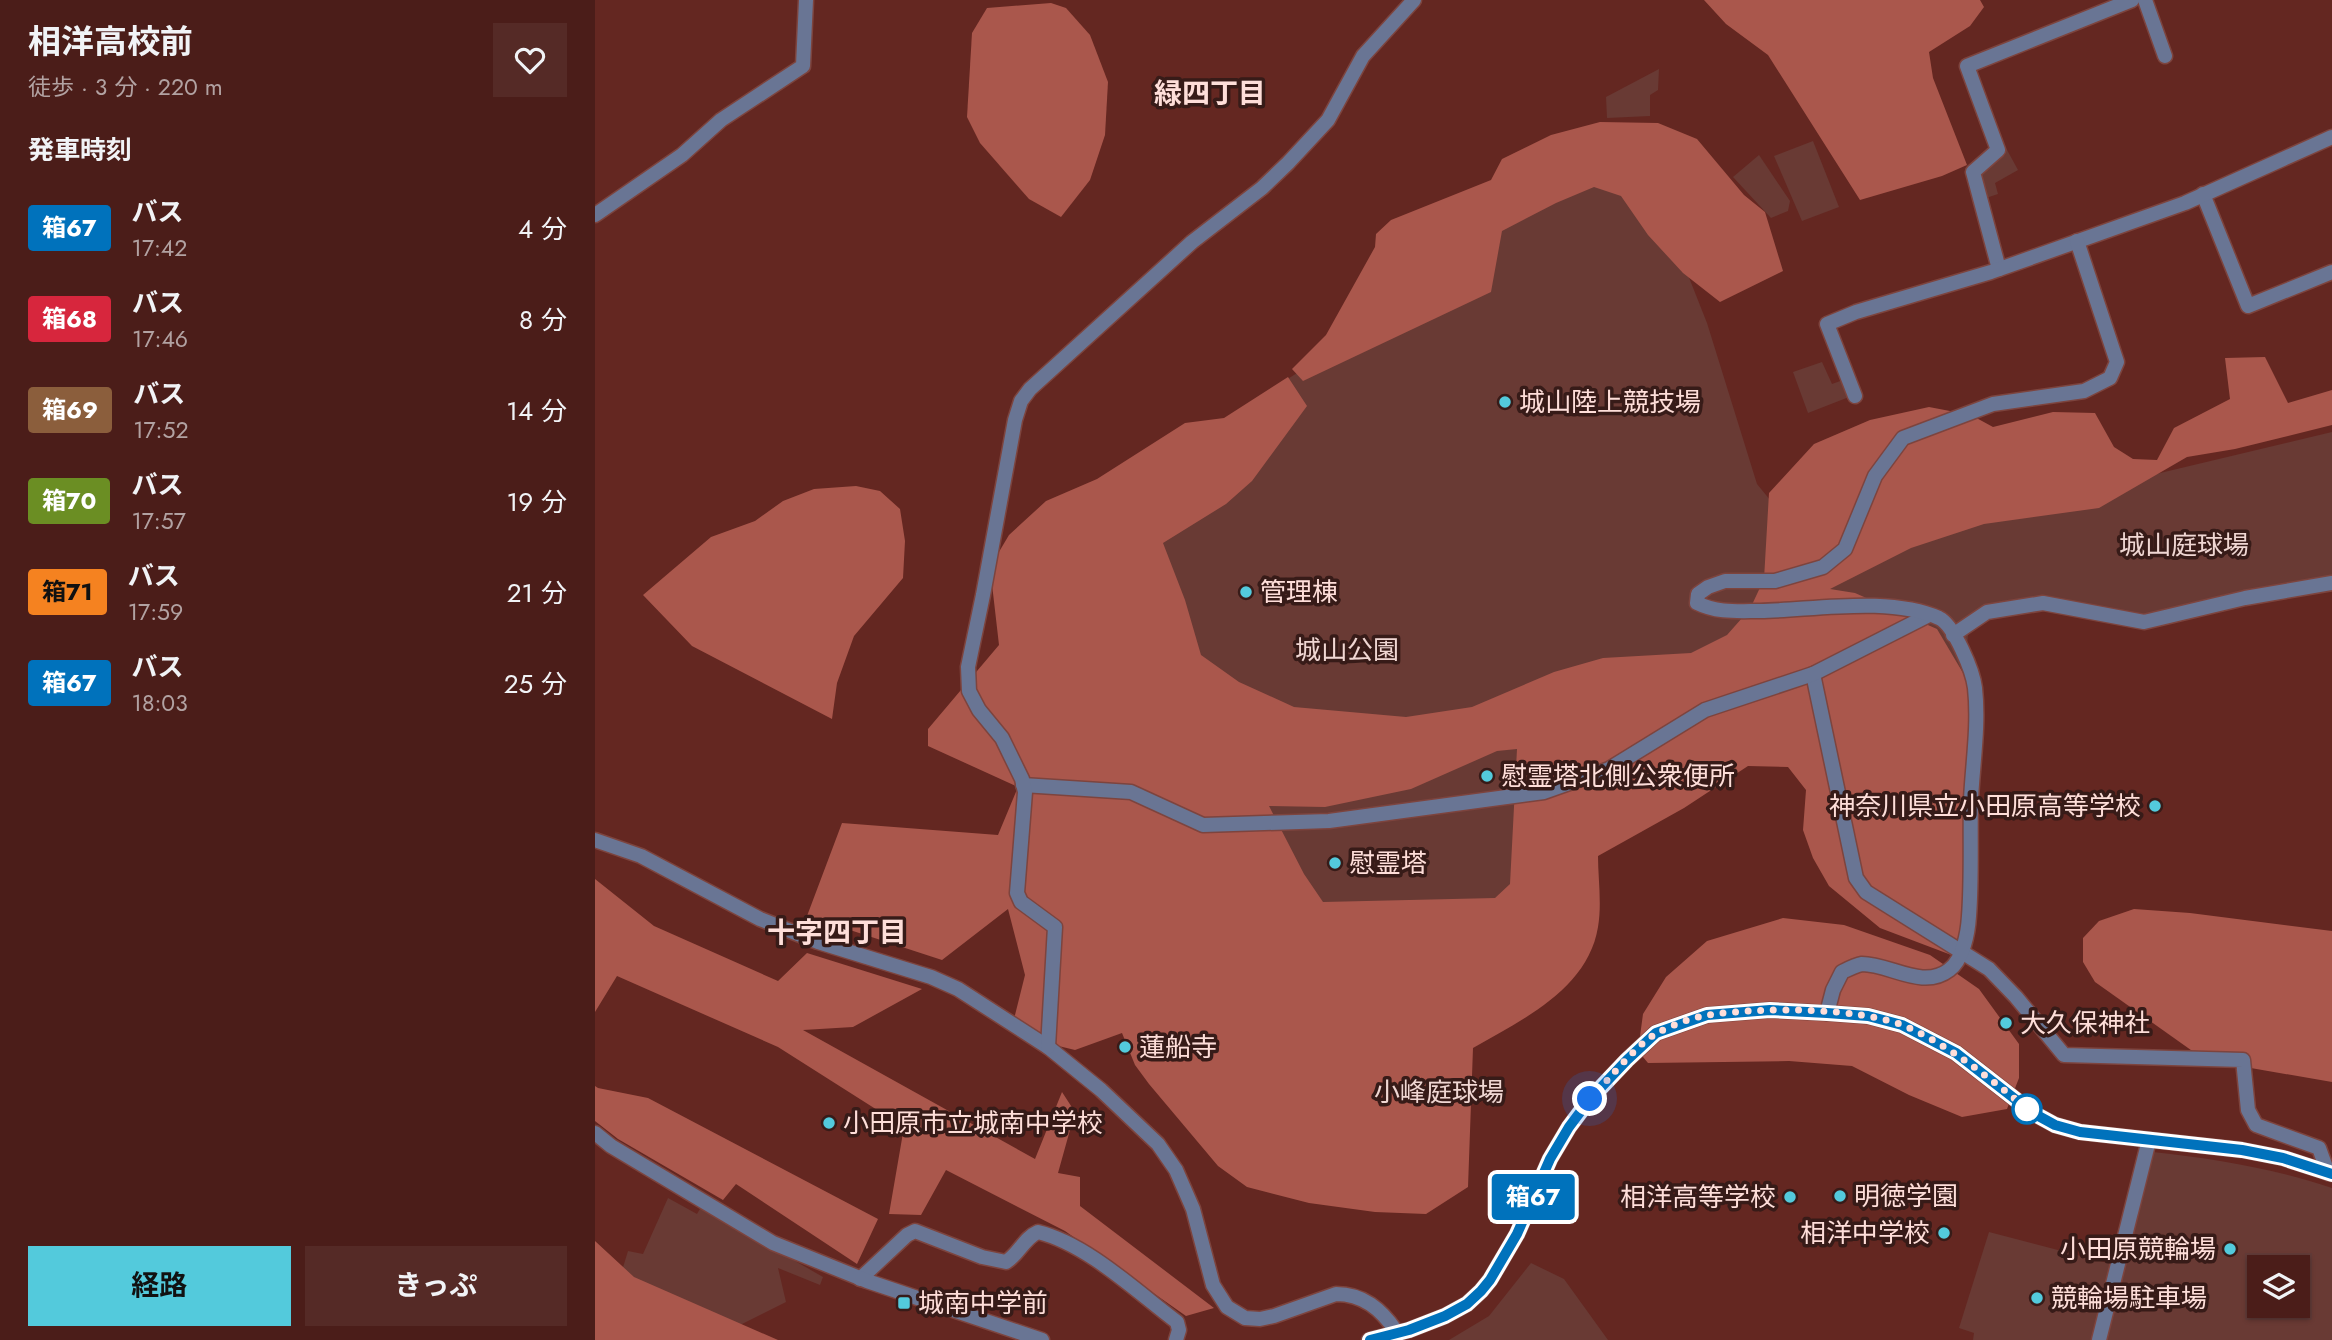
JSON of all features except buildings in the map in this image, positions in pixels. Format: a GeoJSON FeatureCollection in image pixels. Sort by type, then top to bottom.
{"type":"FeatureCollection","features":[{"type":"Feature","properties":{"kind":"street"},"geometry":{"type":"LineString","coordinates":[[595,215],[682,155],[721,120],[803,66],[806,0]]}},
{"type":"Feature","properties":{"kind":"street"},"geometry":{"type":"LineString","coordinates":[[1048,1047],[1055,927],[1021,902],[1017,893],[1026,802],[1023,785],[1002,738],[979,710],[969,691],[968,667],[1014,420],[1021,401],[1030,388],[1192,242],[1262,188],[1288,163],[1328,120],[1363,56],[1414,0]]}},
{"type":"Feature","properties":{"kind":"street"},"geometry":{"type":"LineString","coordinates":[[1999,269],[1973,172],[1999,150],[1967,66],[2132,0]]}},
{"type":"Feature","properties":{"kind":"street"},"geometry":{"type":"LineString","coordinates":[[2145,0],[2165,56]]}},
{"type":"Feature","properties":{"kind":"street"},"geometry":{"type":"LineString","coordinates":[[1855,396],[1827,324],[1856,312],[1999,269],[2077,241],[2203,194],[2332,136]]}},
{"type":"Feature","properties":{"kind":"street"},"geometry":{"type":"LineString","coordinates":[[2203,194],[2248,306],[2332,272]]}},
{"type":"Feature","properties":{"kind":"street"},"geometry":{"type":"LineString","coordinates":[[1827,1013],[1833,990],[1842,972],[1860,964],[1914,976],[1935,977],[1951,969],[1962,950],[1969,918],[1975,685],[1962,650],[1942,620],[1910,608],[1732,611],[1709,609],[1697,603],[1698,594],[1725,581],[1776,581],[1823,567],[1845,549],[1875,476],[1903,438],[1993,404],[2084,391],[2110,378],[2117,362],[2077,241]]}},
{"type":"Feature","properties":{"kind":"street"},"geometry":{"type":"LineString","coordinates":[[1953,635],[1987,612],[2042,603],[2144,622],[2245,598],[2332,583]]}},
{"type":"Feature","properties":{"kind":"street"},"geometry":{"type":"LineString","coordinates":[[1023,785],[1131,792],[1203,825],[1329,821],[1543,792],[1609,769],[1705,710],[1813,674],[1929,615]]}},
{"type":"Feature","properties":{"kind":"street"},"geometry":{"type":"LineString","coordinates":[[1813,674],[1856,878],[1866,892],[1962,950],[1998,978],[2064,1055],[2243,1060],[2248,1110],[2256,1125],[2319,1148],[2330,1173]]}},
{"type":"Feature","properties":{"kind":"street"},"geometry":{"type":"LineString","coordinates":[[595,840],[641,856],[760,919],[818,942],[931,977],[958,989],[1048,1047],[1101,1090],[1158,1144],[1176,1170],[1193,1209],[1213,1285],[1227,1307],[1245,1318],[1260,1319],[1336,1294],[1349,1294],[1375,1308],[1407,1334]]}},
{"type":"Feature","properties":{"kind":"street"},"geometry":{"type":"LineString","coordinates":[[1369,1340],[1407,1334],[1467,1304],[1490,1280],[1517,1234],[1550,1159],[1590,1099],[1656,1033],[1707,1015],[1770,1010],[1868,1016],[1902,1025],[1956,1053],[2033,1113],[2055,1125],[2080,1132],[2242,1150],[2283,1158],[2330,1173]]}},
{"type":"Feature","properties":{"kind":"street"},"geometry":{"type":"LineString","coordinates":[[595,1133],[611,1146],[773,1243],[860,1279],[1040,1340]]}},
{"type":"Feature","properties":{"kind":"street"},"geometry":{"type":"LineString","coordinates":[[2099,1340],[2149,1140]]}},
{"type":"Feature","properties":{"kind":"street"},"geometry":{"type":"LineString","coordinates":[[860,1279],[907,1235],[915,1231],[982,1257],[1006,1262],[1016,1256],[1031,1235],[1038,1232],[1066,1242],[1177,1322],[1179,1331],[1176,1340]]}},
{"type":"Feature","properties":{"kind":"green space"},"geometry":{"type":"Polygon","coordinates":[[[1704,0],[1980,0],[1984,7],[1970,26],[1929,52],[1933,78],[1967,165],[1942,176],[1860,200],[1768,55],[1726,24],[1704,0]]]}},
{"type":"Feature","properties":{"kind":"green space"},"geometry":{"type":"Polygon","coordinates":[[[1051,3],[1066,8],[1090,35],[1108,82],[1105,135],[1090,180],[1061,217],[1029,199],[980,143],[967,117],[972,33],[987,8],[1051,3]]]}},
{"type":"Feature","properties":{"kind":"green space"},"geometry":{"type":"Polygon","coordinates":[[[1659,69],[1658,90],[1650,95],[1650,116],[1607,118],[1606,97],[1659,69]]]}},
{"type":"Feature","properties":{"kind":"green space"},"geometry":{"type":"Polygon","coordinates":[[[1600,122],[1658,123],[1697,139],[1744,195],[1765,212],[1783,271],[1720,302],[1683,273],[1648,235],[1621,196],[1594,187],[1502,231],[1491,292],[1303,381],[1292,369],[1326,335],[1375,247],[1376,234],[1391,220],[1491,180],[1502,159],[1551,135],[1600,122]]]}},
{"type":"Feature","properties":{"kind":"green space"},"geometry":{"type":"Polygon","coordinates":[[[1813,141],[1839,207],[1802,221],[1774,156],[1813,141]]]}},
{"type":"Feature","properties":{"kind":"green space"},"geometry":{"type":"Polygon","coordinates":[[[2006,148],[2018,170],[1995,183],[1998,194],[1983,199],[1976,173],[2006,148]]]}},
{"type":"Feature","properties":{"kind":"green space"},"geometry":{"type":"Polygon","coordinates":[[[1759,155],[1790,201],[1788,211],[1771,218],[1733,177],[1759,155]]]}},
{"type":"Feature","properties":{"kind":"green space","name":"城山公園"},"geometry":{"type":"Polygon","coordinates":[[[1590,166],[1654,189],[1707,323],[1757,484],[1793,528],[2156,474],[2332,432],[2332,580],[2144,617],[2055,600],[1989,607],[1968,635],[1944,899],[1848,776],[1725,737],[1566,793],[1554,924],[1295,1130],[1092,719],[1189,441],[1345,343],[1590,166]]]}},
{"type":"Feature","properties":{"kind":"green space","name":"小峰庭球場"},"geometry":{"type":"Polygon","coordinates":[[[2265,357],[2288,403],[2332,390],[2332,425],[2235,449],[2187,457],[2099,508],[1984,524],[1911,548],[1830,589],[1855,593],[1937,629],[1966,678],[1971,714],[1964,895],[1961,927],[1954,956],[1880,928],[1829,886],[1813,858],[1803,830],[1806,790],[1788,767],[1748,766],[1684,808],[1598,856],[1599,918],[1592,949],[1567,985],[1550,1000],[1473,1048],[1468,1187],[1426,1214],[1375,1212],[1309,1203],[1247,1187],[1218,1166],[1149,1084],[1135,1065],[1122,1033],[1075,1050],[1038,1041],[1014,1019],[1025,975],[1008,909],[942,960],[807,916],[842,823],[998,835],[1018,787],[928,746],[928,729],[999,645],[990,567],[1009,535],[1046,501],[1097,479],[1185,423],[1224,418],[1288,377],[1307,406],[1252,481],[1226,504],[1163,543],[1185,600],[1201,655],[1239,682],[1294,707],[1406,717],[1472,707],[1554,672],[1603,658],[1691,653],[1727,635],[1750,609],[1764,579],[1769,493],[1814,444],[1870,420],[1929,407],[1971,415],[1993,427],[2053,412],[2095,413],[2114,447],[2133,459],[2157,460],[2174,428],[2230,399],[2225,358],[2265,357]],[[1517,749],[1497,751],[1411,789],[1325,807],[1269,806],[1304,874],[1323,902],[1495,898],[1510,884],[1517,749]]]}},
{"type":"Feature","properties":{"kind":"green space"},"geometry":{"type":"Polygon","coordinates":[[[1822,362],[1832,384],[1843,380],[1849,397],[1808,413],[1793,372],[1822,362]]]}},
{"type":"Feature","properties":{"kind":"green space"},"geometry":{"type":"Polygon","coordinates":[[[856,486],[880,491],[900,509],[905,541],[903,578],[854,636],[837,683],[832,719],[692,646],[643,595],[711,537],[755,521],[783,501],[814,489],[856,486]]]}},
{"type":"Feature","properties":{"kind":"green space"},"geometry":{"type":"Polygon","coordinates":[[[595,879],[654,926],[778,981],[807,953],[922,989],[853,1027],[803,1030],[1035,1159],[1062,1092],[1075,1112],[1058,1173],[1080,1177],[1080,1206],[1214,1308],[1186,1316],[1065,1231],[946,1170],[921,1215],[889,1214],[904,1127],[778,1047],[617,976],[595,1012],[595,879]]]}},
{"type":"Feature","properties":{"kind":"green space"},"geometry":{"type":"Polygon","coordinates":[[[2134,909],[2190,913],[2332,931],[2332,1082],[2205,1060],[2095,982],[2083,962],[2083,938],[2099,921],[2134,909]]]}},
{"type":"Feature","properties":{"kind":"green space"},"geometry":{"type":"Polygon","coordinates":[[[1783,918],[1844,925],[1930,955],[1979,989],[2019,1044],[2019,1078],[2007,1109],[1962,1117],[1909,1095],[1852,1066],[1789,1061],[1648,1063],[1638,1051],[1643,1014],[1666,977],[1707,941],[1783,918]]]}},
{"type":"Feature","properties":{"kind":"green space"},"geometry":{"type":"Polygon","coordinates":[[[595,1086],[648,1098],[878,1219],[857,1264],[736,1184],[723,1200],[618,1139],[595,1121],[595,1086]]]}},
{"type":"Feature","properties":{"kind":"green space","name":"小田原競輪場"},"geometry":{"type":"Polygon","coordinates":[[[2153,1152],[2244,1165],[2332,1188],[2332,1340],[1973,1340],[1974,1333],[1959,1328],[1989,1232],[2123,1267],[2153,1152]]]}},
{"type":"Feature","properties":{"kind":"green space"},"geometry":{"type":"Polygon","coordinates":[[[668,1198],[697,1214],[701,1207],[823,1277],[820,1285],[778,1268],[786,1302],[742,1324],[723,1338],[617,1287],[628,1251],[643,1254],[668,1198]]]}},
{"type":"Feature","properties":{"kind":"green space"},"geometry":{"type":"Polygon","coordinates":[[[595,1241],[634,1277],[778,1340],[595,1340],[595,1241]]]}},
{"type":"Feature","properties":{"kind":"green space"},"geometry":{"type":"Polygon","coordinates":[[[1531,1263],[1564,1279],[1608,1340],[1449,1340],[1489,1316],[1531,1263]]]}},
{"type":"Feature","properties":{"kind":"bus line","name":"箱67"},"geometry":{"type":"LineString","coordinates":[[1370,1340],[1409,1330],[1445,1316],[1467,1304],[1481,1291],[1517,1234],[1550,1159],[1590,1099],[1656,1033],[1707,1015],[1770,1010],[1868,1016],[1902,1025],[1956,1053],[2033,1113],[2055,1125],[2080,1132],[2242,1150],[2283,1158],[2332,1174]]}},
{"type":"Feature","properties":{"kind":"place","name":"城山陸上競技場"},"geometry":{"type":"Point","coordinates":[1505,402]}},
{"type":"Feature","properties":{"kind":"place","name":"管理棟"},"geometry":{"type":"Point","coordinates":[1246,592]}},
{"type":"Feature","properties":{"kind":"place","name":"慰霊塔北側公衆便所"},"geometry":{"type":"Point","coordinates":[1487,776]}},
{"type":"Feature","properties":{"kind":"place","name":"神奈川県立小田原高等学校"},"geometry":{"type":"Point","coordinates":[2155,806]}},
{"type":"Feature","properties":{"kind":"place","name":"慰霊塔"},"geometry":{"type":"Point","coordinates":[1335,863]}},
{"type":"Feature","properties":{"kind":"place","name":"大久保神社"},"geometry":{"type":"Point","coordinates":[2006,1023]}},
{"type":"Feature","properties":{"kind":"place","name":"蓮船寺"},"geometry":{"type":"Point","coordinates":[1125,1047]}},
{"type":"Feature","properties":{"kind":"place","name":"小田原市立城南中学校"},"geometry":{"type":"Point","coordinates":[829,1123]}},
{"type":"Feature","properties":{"kind":"place","name":"明徳学園"},"geometry":{"type":"Point","coordinates":[1840,1196]}},
{"type":"Feature","properties":{"kind":"place","name":"相洋高等学校"},"geometry":{"type":"Point","coordinates":[1790,1197]}},
{"type":"Feature","properties":{"kind":"place","name":"相洋中学校"},"geometry":{"type":"Point","coordinates":[1944,1233]}},
{"type":"Feature","properties":{"kind":"place","name":"小田原競輪場"},"geometry":{"type":"Point","coordinates":[2230,1249]}},
{"type":"Feature","properties":{"kind":"place","name":"競輪場駐車場"},"geometry":{"type":"Point","coordinates":[2037,1298]}},
{"type":"Feature","properties":{"kind":"place","name":"城南中学前"},"geometry":{"type":"Point","coordinates":[904,1303]}},
{"type":"Feature","properties":{"kind":"district","name":"緑四丁目"},"geometry":{"type":"Point","coordinates":[1210,93]}},
{"type":"Feature","properties":{"kind":"district","name":"十字四丁目"},"geometry":{"type":"Point","coordinates":[837,932]}},
{"type":"Feature","properties":{"kind":"route"},"geometry":{"type":"LineString","coordinates":[[1590,1099],[1656,1033],[1707,1015],[1770,1010],[1868,1016],[1902,1025],[1956,1053],[2033,1113],[2027,1109]]}},
{"type":"Feature","properties":{"kind":"park label","name":"城山庭球場"},"geometry":{"type":"Point","coordinates":[2184,545]}}]}
